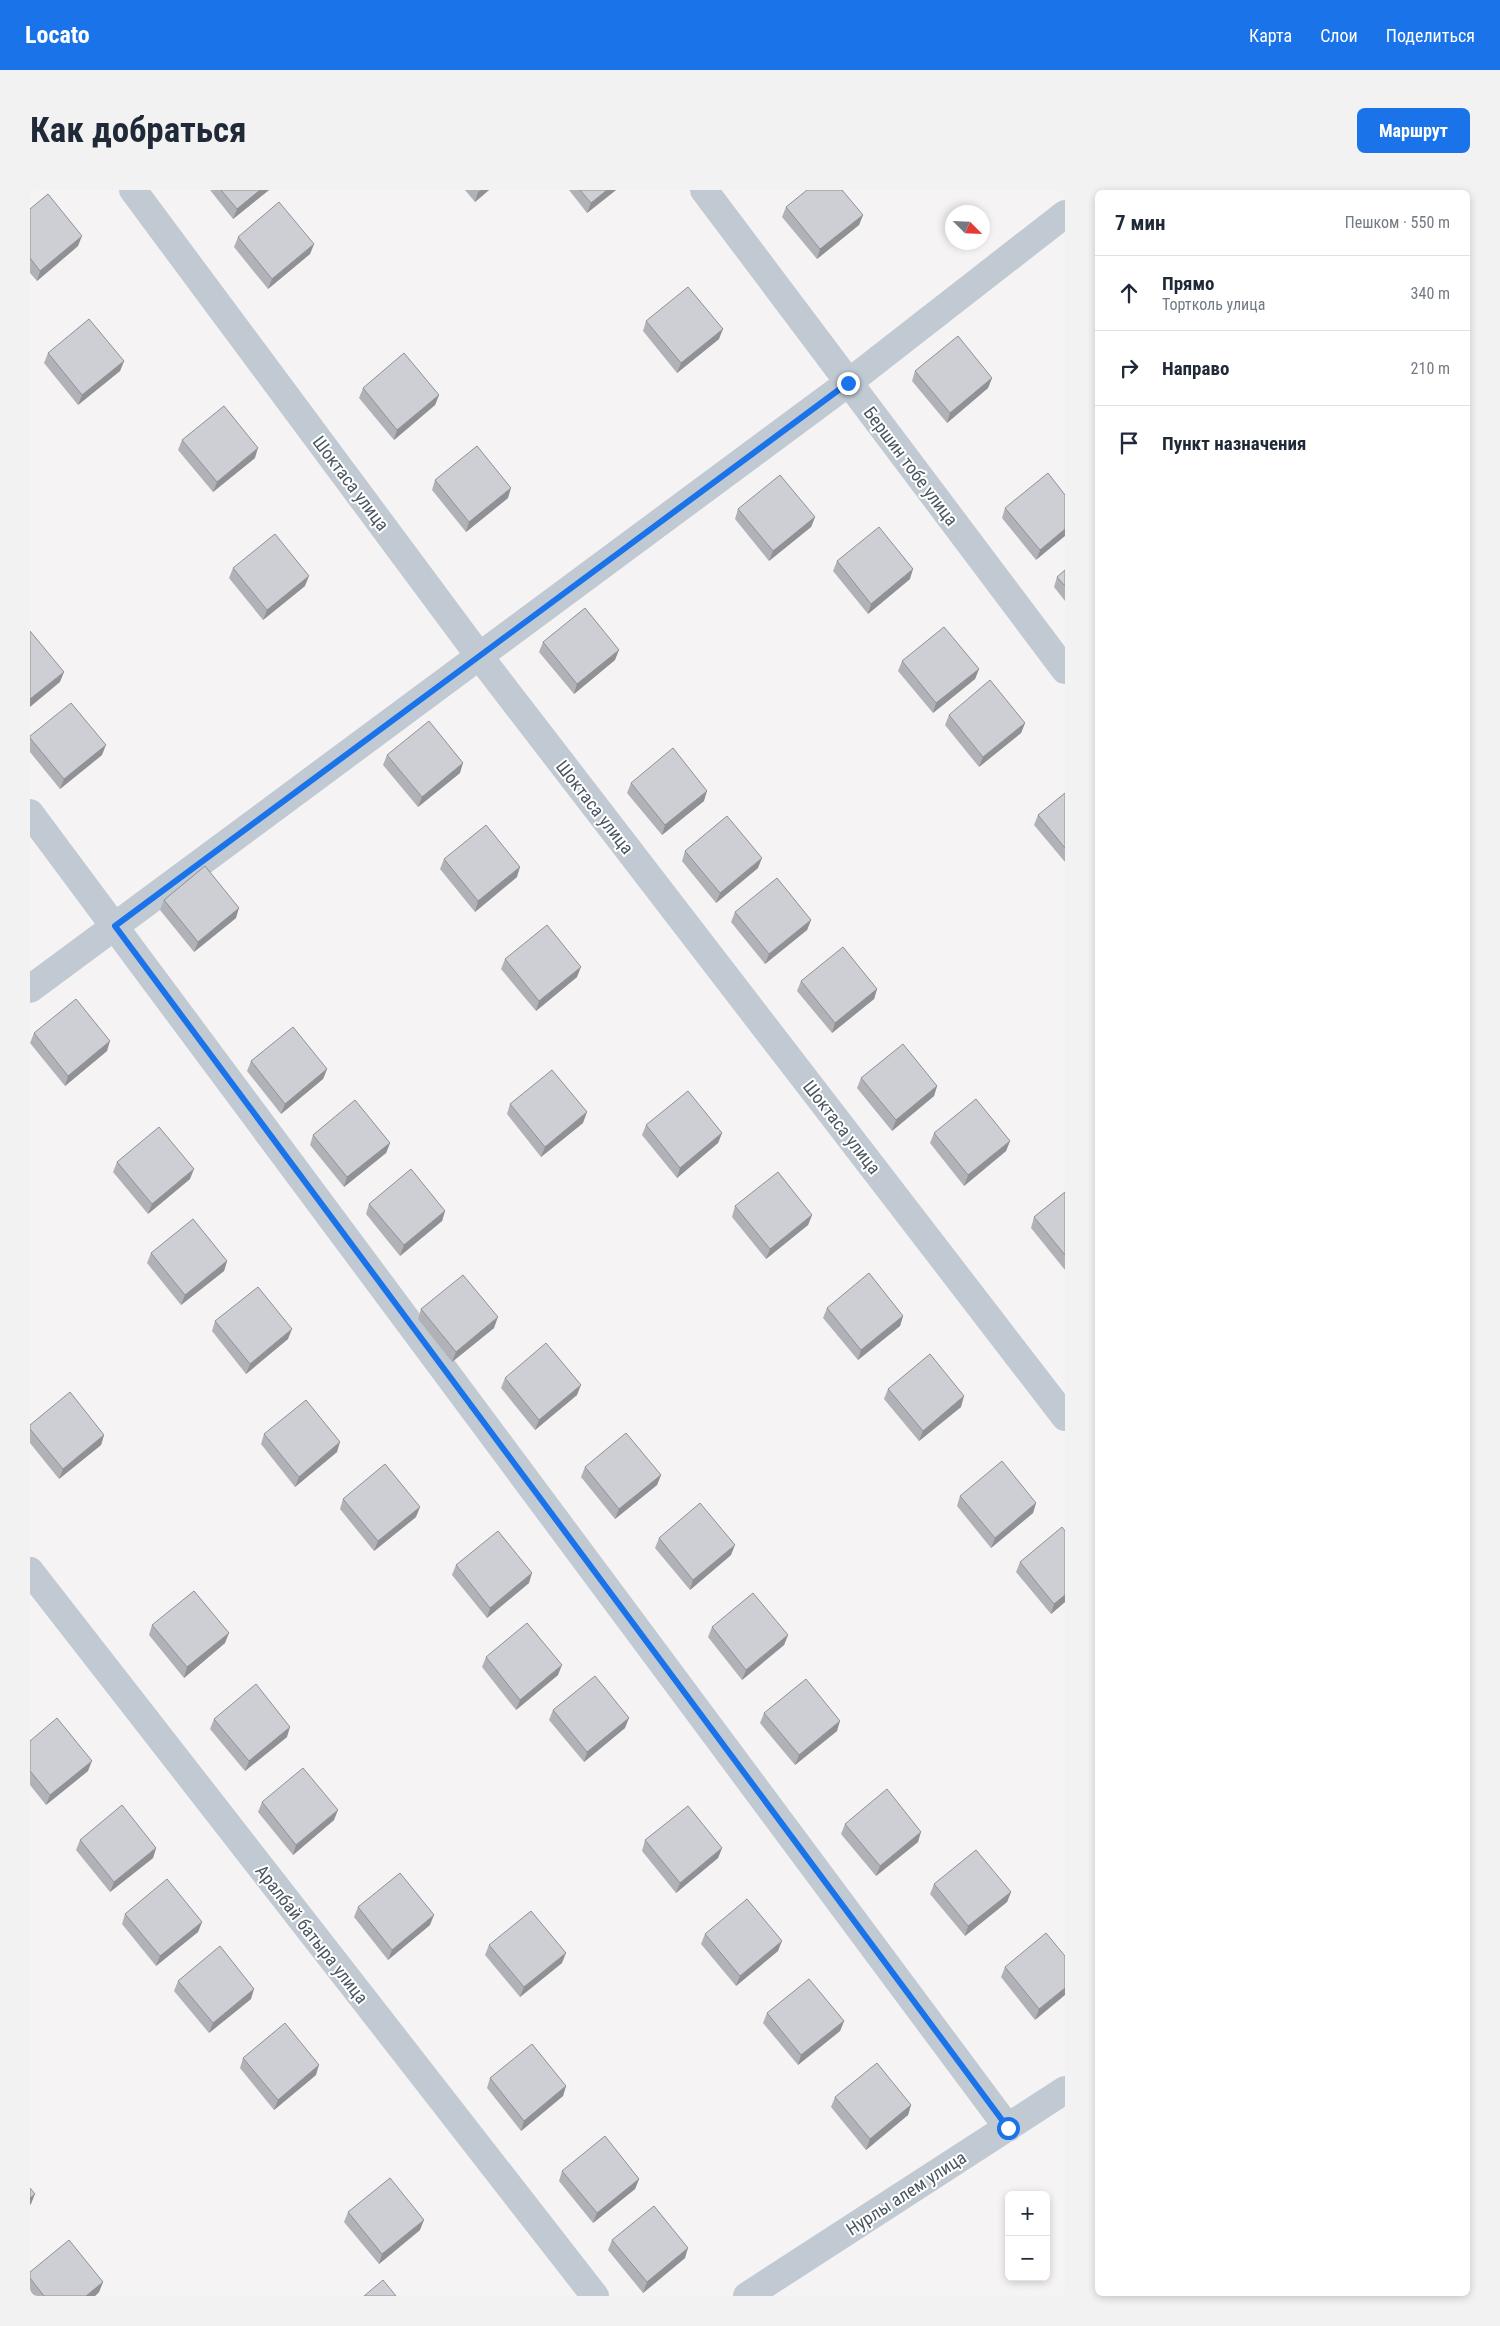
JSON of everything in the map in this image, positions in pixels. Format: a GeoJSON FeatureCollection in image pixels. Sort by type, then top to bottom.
{"type":"FeatureCollection","features":[{"type":"Feature","properties":{"kind":"street","name":"Шоктаса улица"},"geometry":{"type":"LineString","coordinates":[[133,190],[480,657],[1065,1417]]}},
{"type":"Feature","properties":{"kind":"street","name":"Бершин тобе улица"},"geometry":{"type":"LineString","coordinates":[[704,190],[1065,670]]}},
{"type":"Feature","properties":{"kind":"street"},"geometry":{"type":"LineString","coordinates":[[30,989],[848,383],[1065,214]]}},
{"type":"Feature","properties":{"kind":"street"},"geometry":{"type":"LineString","coordinates":[[30,813],[1008,2128]]}},
{"type":"Feature","properties":{"kind":"street","name":"Аралбай батыра улица"},"geometry":{"type":"LineString","coordinates":[[30,1570],[594,2296]]}},
{"type":"Feature","properties":{"kind":"street","name":"Нурлы алем улица"},"geometry":{"type":"LineString","coordinates":[[747,2296],[1065,2090]]}},
{"type":"Feature","properties":{"kind":"building"},"geometry":{"type":"Polygon","coordinates":[[[221,190],[260,190],[237,209],[221,190]]]}},
{"type":"Feature","properties":{"kind":"building"},"geometry":{"type":"Polygon","coordinates":[[[580,190],[607,190],[591,203],[580,190]]]}},
{"type":"Feature","properties":{"kind":"building"},"geometry":{"type":"Polygon","coordinates":[[[807,190],[842,190],[863,215],[820,249],[786,207],[807,190]]]}},
{"type":"Feature","properties":{"kind":"building"},"geometry":{"type":"Polygon","coordinates":[[[48,194],[82,236],[40,271],[30,258],[30,209],[48,194]]]}},
{"type":"Feature","properties":{"kind":"building"},"geometry":{"type":"Polygon","coordinates":[[[279,202],[314,244],[272,279],[238,237],[279,202]]]}},
{"type":"Feature","properties":{"kind":"building"},"geometry":{"type":"Polygon","coordinates":[[[688,287],[723,329],[681,363],[646,321],[688,287]]]}},
{"type":"Feature","properties":{"kind":"building"},"geometry":{"type":"Polygon","coordinates":[[[89,319],[124,361],[82,395],[48,353],[89,319]]]}},
{"type":"Feature","properties":{"kind":"building"},"geometry":{"type":"Polygon","coordinates":[[[958,336],[992,378],[950,413],[915,371],[958,336]]]}},
{"type":"Feature","properties":{"kind":"building"},"geometry":{"type":"Polygon","coordinates":[[[404,353],[439,395],[397,430],[363,388],[404,353]]]}},
{"type":"Feature","properties":{"kind":"building"},"geometry":{"type":"Polygon","coordinates":[[[224,406],[258,448],[217,482],[182,440],[224,406]]]}},
{"type":"Feature","properties":{"kind":"building"},"geometry":{"type":"Polygon","coordinates":[[[477,446],[511,488],[469,522],[435,480],[477,446]]]}},
{"type":"Feature","properties":{"kind":"building"},"geometry":{"type":"Polygon","coordinates":[[[1048,473],[1065,495],[1065,529],[1040,550],[1005,508],[1048,473]]]}},
{"type":"Feature","properties":{"kind":"building"},"geometry":{"type":"Polygon","coordinates":[[[780,475],[815,517],[773,551],[738,509],[780,475]]]}},
{"type":"Feature","properties":{"kind":"building"},"geometry":{"type":"Polygon","coordinates":[[[879,527],[913,569],[871,604],[837,561],[879,527]]]}},
{"type":"Feature","properties":{"kind":"building"},"geometry":{"type":"Polygon","coordinates":[[[275,534],[309,576],[267,610],[233,568],[275,534]]]}},
{"type":"Feature","properties":{"kind":"building"},"geometry":{"type":"Polygon","coordinates":[[[1065,570],[1065,586],[1057,577],[1065,570]]]}},
{"type":"Feature","properties":{"kind":"building"},"geometry":{"type":"Polygon","coordinates":[[[585,608],[619,650],[577,684],[543,642],[585,608]]]}},
{"type":"Feature","properties":{"kind":"building"},"geometry":{"type":"Polygon","coordinates":[[[944,627],[979,669],[936,703],[902,661],[944,627]]]}},
{"type":"Feature","properties":{"kind":"building"},"geometry":{"type":"Polygon","coordinates":[[[30,631],[64,672],[30,699],[30,631]]]}},
{"type":"Feature","properties":{"kind":"building"},"geometry":{"type":"Polygon","coordinates":[[[990,680],[1025,723],[983,757],[949,715],[990,680]]]}},
{"type":"Feature","properties":{"kind":"building"},"geometry":{"type":"Polygon","coordinates":[[[71,703],[106,745],[64,779],[30,736],[71,703]]]}},
{"type":"Feature","properties":{"kind":"building"},"geometry":{"type":"Polygon","coordinates":[[[429,721],[463,763],[422,797],[387,755],[429,721]]]}},
{"type":"Feature","properties":{"kind":"building"},"geometry":{"type":"Polygon","coordinates":[[[673,748],[707,791],[665,825],[631,783],[673,748]]]}},
{"type":"Feature","properties":{"kind":"building"},"geometry":{"type":"Polygon","coordinates":[[[1065,793],[1065,848],[1038,815],[1065,793]]]}},
{"type":"Feature","properties":{"kind":"building"},"geometry":{"type":"Polygon","coordinates":[[[727,816],[762,858],[720,893],[685,851],[727,816]]]}},
{"type":"Feature","properties":{"kind":"building"},"geometry":{"type":"Polygon","coordinates":[[[486,825],[520,867],[478,901],[444,859],[486,825]]]}},
{"type":"Feature","properties":{"kind":"building"},"geometry":{"type":"Polygon","coordinates":[[[205,866],[239,908],[198,942],[164,900],[205,866]]]}},
{"type":"Feature","properties":{"kind":"building"},"geometry":{"type":"Polygon","coordinates":[[[777,878],[811,920],[769,954],[735,912],[777,878]]]}},
{"type":"Feature","properties":{"kind":"building"},"geometry":{"type":"Polygon","coordinates":[[[547,925],[581,967],[539,1001],[505,959],[547,925]]]}},
{"type":"Feature","properties":{"kind":"building"},"geometry":{"type":"Polygon","coordinates":[[[843,947],[877,989],[835,1023],[801,981],[843,947]]]}},
{"type":"Feature","properties":{"kind":"building"},"geometry":{"type":"Polygon","coordinates":[[[76,999],[110,1041],[68,1076],[34,1033],[76,999]]]}},
{"type":"Feature","properties":{"kind":"building"},"geometry":{"type":"Polygon","coordinates":[[[293,1027],[327,1069],[285,1104],[251,1061],[293,1027]]]}},
{"type":"Feature","properties":{"kind":"building"},"geometry":{"type":"Polygon","coordinates":[[[903,1044],[937,1086],[896,1120],[861,1078],[903,1044]]]}},
{"type":"Feature","properties":{"kind":"building"},"geometry":{"type":"Polygon","coordinates":[[[552,1070],[587,1112],[545,1147],[510,1104],[552,1070]]]}},
{"type":"Feature","properties":{"kind":"building"},"geometry":{"type":"Polygon","coordinates":[[[688,1091],[722,1133],[680,1168],[646,1125],[688,1091]]]}},
{"type":"Feature","properties":{"kind":"building"},"geometry":{"type":"Polygon","coordinates":[[[976,1099],[1010,1141],[968,1175],[934,1133],[976,1099]]]}},
{"type":"Feature","properties":{"kind":"building"},"geometry":{"type":"Polygon","coordinates":[[[355,1100],[390,1143],[347,1177],[313,1135],[355,1100]]]}},
{"type":"Feature","properties":{"kind":"building"},"geometry":{"type":"Polygon","coordinates":[[[159,1127],[194,1169],[152,1204],[117,1162],[159,1127]]]}},
{"type":"Feature","properties":{"kind":"building"},"geometry":{"type":"Polygon","coordinates":[[[411,1169],[445,1211],[404,1245],[369,1204],[411,1169]]]}},
{"type":"Feature","properties":{"kind":"building"},"geometry":{"type":"Polygon","coordinates":[[[778,1172],[812,1215],[770,1249],[735,1206],[778,1172]]]}},
{"type":"Feature","properties":{"kind":"building"},"geometry":{"type":"Polygon","coordinates":[[[1065,1192],[1065,1255],[1034,1217],[1065,1192]]]}},
{"type":"Feature","properties":{"kind":"building"},"geometry":{"type":"Polygon","coordinates":[[[193,1219],[227,1261],[185,1295],[151,1253],[193,1219]]]}},
{"type":"Feature","properties":{"kind":"building"},"geometry":{"type":"Polygon","coordinates":[[[869,1273],[903,1316],[861,1350],[827,1308],[869,1273]]]}},
{"type":"Feature","properties":{"kind":"building"},"geometry":{"type":"Polygon","coordinates":[[[463,1275],[498,1317],[456,1352],[421,1309],[463,1275]]]}},
{"type":"Feature","properties":{"kind":"building"},"geometry":{"type":"Polygon","coordinates":[[[258,1287],[292,1329],[250,1364],[215,1321],[258,1287]]]}},
{"type":"Feature","properties":{"kind":"building"},"geometry":{"type":"Polygon","coordinates":[[[546,1343],[581,1385],[539,1420],[505,1378],[546,1343]]]}},
{"type":"Feature","properties":{"kind":"building"},"geometry":{"type":"Polygon","coordinates":[[[930,1354],[964,1396],[923,1431],[888,1389],[930,1354]]]}},
{"type":"Feature","properties":{"kind":"building"},"geometry":{"type":"Polygon","coordinates":[[[70,1392],[104,1435],[63,1469],[30,1429],[30,1425],[70,1392]]]}},
{"type":"Feature","properties":{"kind":"building"},"geometry":{"type":"Polygon","coordinates":[[[306,1400],[340,1442],[299,1477],[264,1434],[306,1400]]]}},
{"type":"Feature","properties":{"kind":"building"},"geometry":{"type":"Polygon","coordinates":[[[626,1433],[661,1475],[619,1509],[585,1467],[626,1433]]]}},
{"type":"Feature","properties":{"kind":"building"},"geometry":{"type":"Polygon","coordinates":[[[1002,1461],[1036,1503],[995,1538],[960,1496],[1002,1461]]]}},
{"type":"Feature","properties":{"kind":"building"},"geometry":{"type":"Polygon","coordinates":[[[385,1464],[420,1507],[378,1541],[343,1499],[385,1464]]]}},
{"type":"Feature","properties":{"kind":"building"},"geometry":{"type":"Polygon","coordinates":[[[700,1503],[735,1545],[693,1580],[659,1538],[700,1503]]]}},
{"type":"Feature","properties":{"kind":"building"},"geometry":{"type":"Polygon","coordinates":[[[1062,1527],[1065,1531],[1065,1595],[1054,1604],[1020,1562],[1062,1527]]]}},
{"type":"Feature","properties":{"kind":"building"},"geometry":{"type":"Polygon","coordinates":[[[498,1531],[532,1573],[490,1608],[456,1565],[498,1531]]]}},
{"type":"Feature","properties":{"kind":"building"},"geometry":{"type":"Polygon","coordinates":[[[194,1591],[229,1633],[187,1667],[152,1625],[194,1591]]]}},
{"type":"Feature","properties":{"kind":"building"},"geometry":{"type":"Polygon","coordinates":[[[753,1593],[788,1635],[746,1670],[712,1627],[753,1593]]]}},
{"type":"Feature","properties":{"kind":"building"},"geometry":{"type":"Polygon","coordinates":[[[527,1623],[562,1665],[520,1700],[486,1657],[527,1623]]]}},
{"type":"Feature","properties":{"kind":"building"},"geometry":{"type":"Polygon","coordinates":[[[595,1676],[629,1718],[587,1752],[553,1710],[595,1676]]]}},
{"type":"Feature","properties":{"kind":"building"},"geometry":{"type":"Polygon","coordinates":[[[806,1679],[840,1721],[799,1755],[764,1713],[806,1679]]]}},
{"type":"Feature","properties":{"kind":"building"},"geometry":{"type":"Polygon","coordinates":[[[256,1684],[290,1727],[249,1761],[214,1719],[256,1684]]]}},
{"type":"Feature","properties":{"kind":"building"},"geometry":{"type":"Polygon","coordinates":[[[57,1718],[92,1761],[50,1795],[30,1771],[30,1741],[57,1718]]]}},
{"type":"Feature","properties":{"kind":"building"},"geometry":{"type":"Polygon","coordinates":[[[303,1768],[338,1810],[296,1845],[262,1802],[303,1768]]]}},
{"type":"Feature","properties":{"kind":"building"},"geometry":{"type":"Polygon","coordinates":[[[887,1789],[921,1832],[880,1866],[845,1824],[887,1789]]]}},
{"type":"Feature","properties":{"kind":"building"},"geometry":{"type":"Polygon","coordinates":[[[122,1805],[156,1848],[114,1882],[80,1840],[122,1805]]]}},
{"type":"Feature","properties":{"kind":"building"},"geometry":{"type":"Polygon","coordinates":[[[688,1806],[722,1848],[680,1883],[645,1840],[688,1806]]]}},
{"type":"Feature","properties":{"kind":"building"},"geometry":{"type":"Polygon","coordinates":[[[976,1850],[1011,1892],[968,1926],[934,1884],[976,1850]]]}},
{"type":"Feature","properties":{"kind":"building"},"geometry":{"type":"Polygon","coordinates":[[[400,1873],[434,1915],[392,1950],[358,1907],[400,1873]]]}},
{"type":"Feature","properties":{"kind":"building"},"geometry":{"type":"Polygon","coordinates":[[[167,1879],[202,1922],[160,1956],[125,1914],[167,1879]]]}},
{"type":"Feature","properties":{"kind":"building"},"geometry":{"type":"Polygon","coordinates":[[[747,1899],[782,1941],[740,1976],[705,1934],[747,1899]]]}},
{"type":"Feature","properties":{"kind":"building"},"geometry":{"type":"Polygon","coordinates":[[[531,1911],[566,1953],[524,1987],[489,1945],[531,1911]]]}},
{"type":"Feature","properties":{"kind":"building"},"geometry":{"type":"Polygon","coordinates":[[[1046,1933],[1065,1956],[1065,1988],[1039,2009],[1005,1967],[1046,1933]]]}},
{"type":"Feature","properties":{"kind":"building"},"geometry":{"type":"Polygon","coordinates":[[[220,1946],[254,1989],[213,2023],[178,1981],[220,1946]]]}},
{"type":"Feature","properties":{"kind":"building"},"geometry":{"type":"Polygon","coordinates":[[[809,1979],[844,2021],[801,2055],[767,2013],[809,1979]]]}},
{"type":"Feature","properties":{"kind":"building"},"geometry":{"type":"Polygon","coordinates":[[[285,2023],[319,2065],[278,2100],[243,2058],[285,2023]]]}},
{"type":"Feature","properties":{"kind":"building"},"geometry":{"type":"Polygon","coordinates":[[[532,2044],[566,2086],[524,2121],[490,2078],[532,2044]]]}},
{"type":"Feature","properties":{"kind":"building"},"geometry":{"type":"Polygon","coordinates":[[[877,2063],[911,2105],[870,2139],[835,2097],[877,2063]]]}},
{"type":"Feature","properties":{"kind":"building"},"geometry":{"type":"Polygon","coordinates":[[[605,2136],[639,2179],[597,2213],[562,2171],[605,2136]]]}},
{"type":"Feature","properties":{"kind":"building"},"geometry":{"type":"Polygon","coordinates":[[[390,2178],[424,2220],[382,2254],[348,2212],[390,2178]]]}},
{"type":"Feature","properties":{"kind":"building"},"geometry":{"type":"Polygon","coordinates":[[[30,2188],[35,2194],[30,2198],[30,2188]]]}},
{"type":"Feature","properties":{"kind":"building"},"geometry":{"type":"Polygon","coordinates":[[[654,2206],[688,2248],[647,2282],[612,2240],[654,2206]]]}},
{"type":"Feature","properties":{"kind":"building"},"geometry":{"type":"Polygon","coordinates":[[[69,2240],[103,2282],[86,2296],[44,2296],[30,2278],[30,2272],[69,2240]]]}},
{"type":"Feature","properties":{"kind":"building"},"geometry":{"type":"Polygon","coordinates":[[[383,2280],[396,2296],[364,2296],[383,2280]]]}},
{"type":"Feature","properties":{"kind":"route"},"geometry":{"type":"LineString","coordinates":[[848,383],[115,926],[1008,2128]]}}]}
